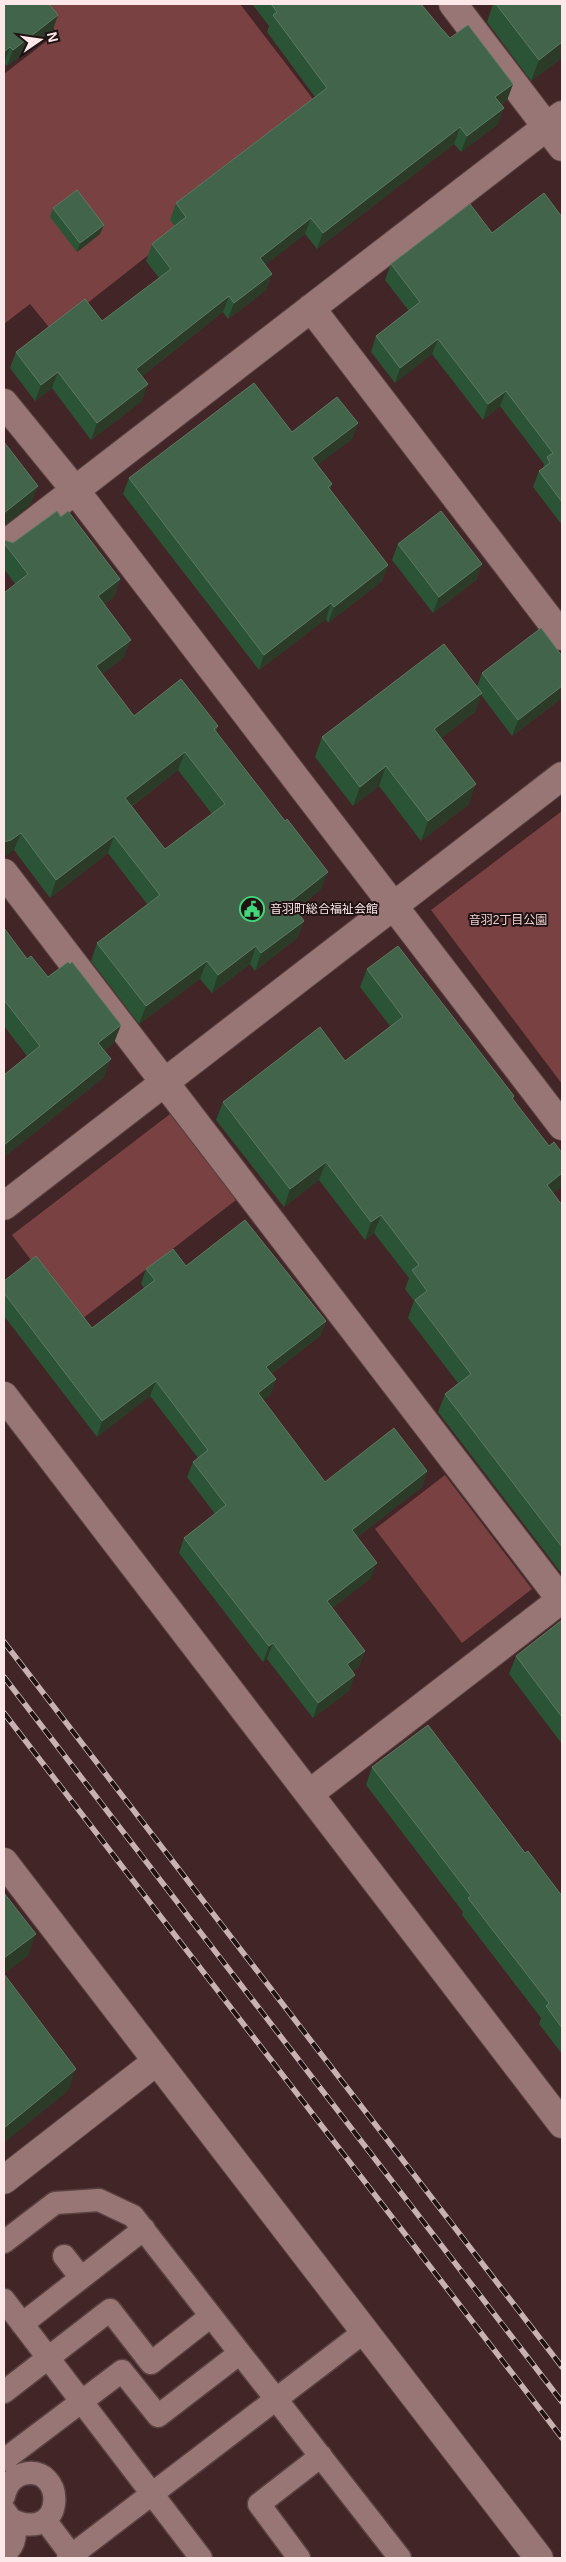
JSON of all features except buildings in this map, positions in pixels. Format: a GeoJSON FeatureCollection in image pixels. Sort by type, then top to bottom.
{"type":"FeatureCollection","features":[{"type":"Feature","properties":{"kind":"street"},"geometry":{"type":"LineString","coordinates":[[4,545],[311,308],[557,129],[453,4]]}},
{"type":"Feature","properties":{"kind":"street"},"geometry":{"type":"LineString","coordinates":[[311,308],[562,636]]}},
{"type":"Feature","properties":{"kind":"street"},"geometry":{"type":"LineString","coordinates":[[4,402],[75,490],[562,1126]]}},
{"type":"Feature","properties":{"kind":"street"},"geometry":{"type":"LineString","coordinates":[[4,1206],[562,776]]}},
{"type":"Feature","properties":{"kind":"street"},"geometry":{"type":"LineString","coordinates":[[4,873],[562,1600],[309,1794]]}},
{"type":"Feature","properties":{"kind":"street"},"geometry":{"type":"LineString","coordinates":[[4,1396],[562,2124]]}},
{"type":"Feature","properties":{"kind":"street"},"geometry":{"type":"LineString","coordinates":[[4,1862],[539,2558]]}},
{"type":"Feature","properties":{"kind":"street"},"geometry":{"type":"LineString","coordinates":[[4,2180],[157,2061]]}},
{"type":"Feature","properties":{"kind":"lane"},"geometry":{"type":"LineString","coordinates":[[4,2242],[55,2203],[99,2200],[133,2216],[321,2456],[395,2556]]}},
{"type":"Feature","properties":{"kind":"lane"},"geometry":{"type":"LineString","coordinates":[[22,2324],[144,2229]]}},
{"type":"Feature","properties":{"kind":"lane"},"geometry":{"type":"LineString","coordinates":[[64,2256],[81,2278]]}},
{"type":"Feature","properties":{"kind":"lane"},"geometry":{"type":"LineString","coordinates":[[4,2300],[200,2558]]}},
{"type":"Feature","properties":{"kind":"lane"},"geometry":{"type":"LineString","coordinates":[[4,2392],[110,2310],[151,2363],[211,2316]]}},
{"type":"Feature","properties":{"kind":"lane"},"geometry":{"type":"LineString","coordinates":[[45,2520],[70,2557],[364,2332]]}},
{"type":"Feature","properties":{"kind":"lane"},"geometry":{"type":"LineString","coordinates":[[4,2460],[122,2371],[158,2416],[240,2353]]}},
{"type":"Feature","properties":{"kind":"lane"},"geometry":{"type":"LineString","coordinates":[[299,2558],[259,2504],[321,2456]]}},
{"type":"Feature","properties":{"kind":"lane"},"geometry":{"type":"LineString","coordinates":[[4,2496],[6,2487],[13,2478],[25,2474],[36,2474],[47,2479],[53,2489],[55,2500],[53,2512],[45,2520],[34,2525],[22,2525],[6,2512]]}},
{"type":"Feature","properties":{"kind":"lane"},"geometry":{"type":"LineString","coordinates":[[4,2554],[14,2543],[15,2531],[6,2512]]}},
{"type":"Feature","properties":{"kind":"green space"},"geometry":{"type":"Polygon","coordinates":[[[35,4],[240,4],[346,142],[165,242],[52,331],[30,304],[4,324],[4,74],[57,33],[35,4]]]}},
{"type":"Feature","properties":{"kind":"green space","name":"音羽2丁目公園"},"geometry":{"type":"Polygon","coordinates":[[[562,811],[562,1084],[431,910],[562,811]]]}},
{"type":"Feature","properties":{"kind":"green space"},"geometry":{"type":"Polygon","coordinates":[[[170,1114],[236,1200],[78,1322],[12,1235],[170,1114]]]}},
{"type":"Feature","properties":{"kind":"green space"},"geometry":{"type":"Polygon","coordinates":[[[445,1475],[532,1589],[462,1643],[375,1529],[445,1475]]]}},
{"type":"Feature","properties":{"kind":"railway"},"geometry":{"type":"LineString","coordinates":[[4,1642],[562,2367]]}},
{"type":"Feature","properties":{"kind":"railway"},"geometry":{"type":"LineString","coordinates":[[4,1677],[562,2402]]}},
{"type":"Feature","properties":{"kind":"railway"},"geometry":{"type":"LineString","coordinates":[[4,1713],[562,2438]]}},
{"type":"Feature","properties":{"kind":"place","name":"音羽町総合福祉会館"},"geometry":{"type":"Point","coordinates":[252,909]}}]}
